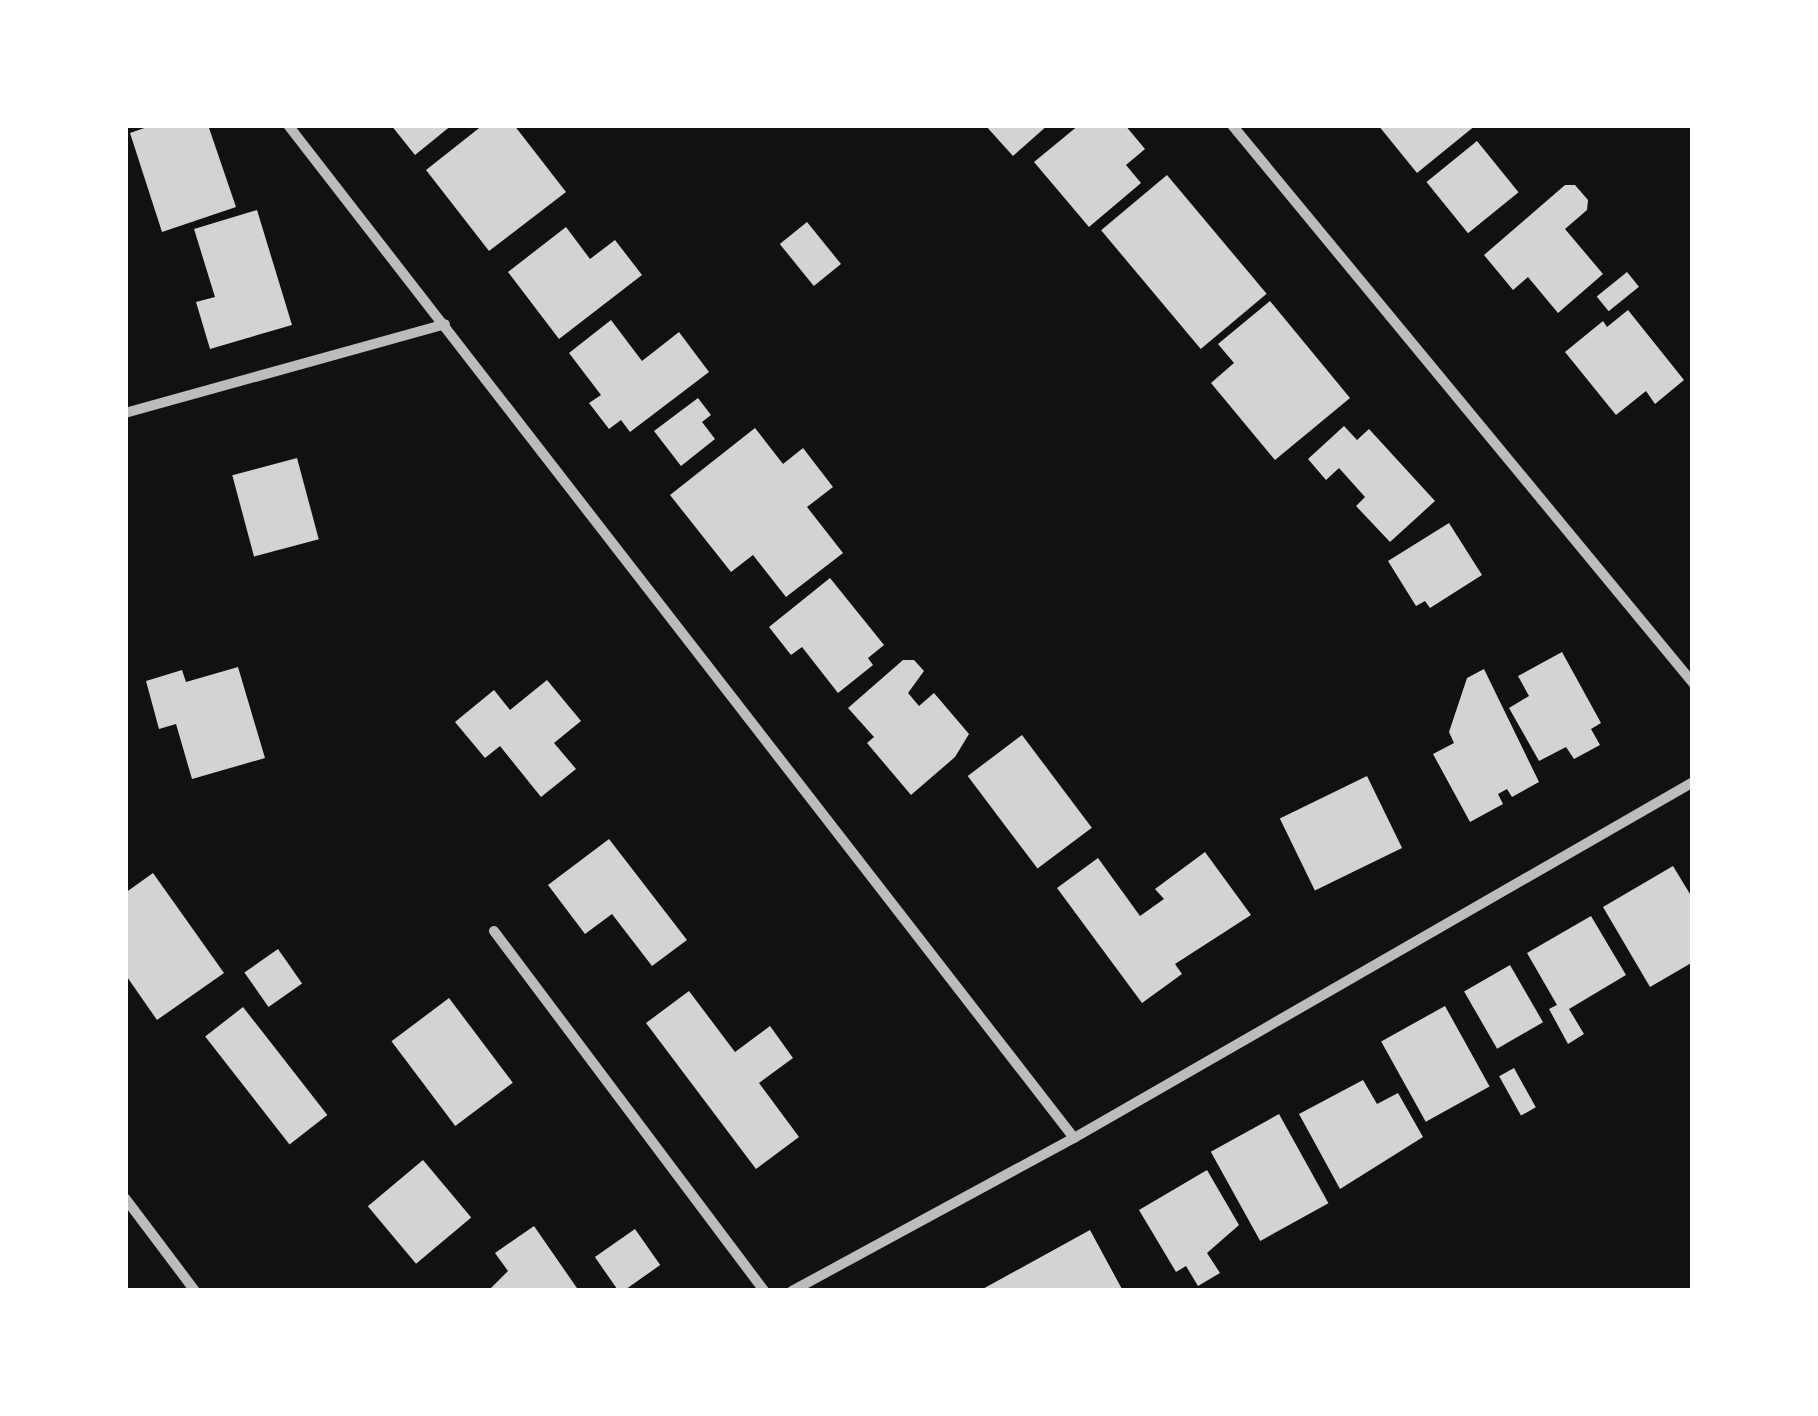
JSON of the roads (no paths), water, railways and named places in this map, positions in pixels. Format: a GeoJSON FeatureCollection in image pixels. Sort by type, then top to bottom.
{"type":"FeatureCollection","features":[{"type":"Feature","properties":{"kind":"street"},"geometry":{"type":"LineString","coordinates":[[288,125],[1074,1138]]}},
{"type":"Feature","properties":{"kind":"street"},"geometry":{"type":"LineString","coordinates":[[1232,125],[1693,684]]}},
{"type":"Feature","properties":{"kind":"street"},"geometry":{"type":"LineString","coordinates":[[125,413],[445,324]]}},
{"type":"Feature","properties":{"kind":"street"},"geometry":{"type":"LineString","coordinates":[[792,1291],[1074,1138],[1693,782]]}},
{"type":"Feature","properties":{"kind":"street"},"geometry":{"type":"LineString","coordinates":[[494,931],[764,1291]]}},
{"type":"Feature","properties":{"kind":"street"},"geometry":{"type":"LineString","coordinates":[[125,1198],[196,1291]]}}]}
